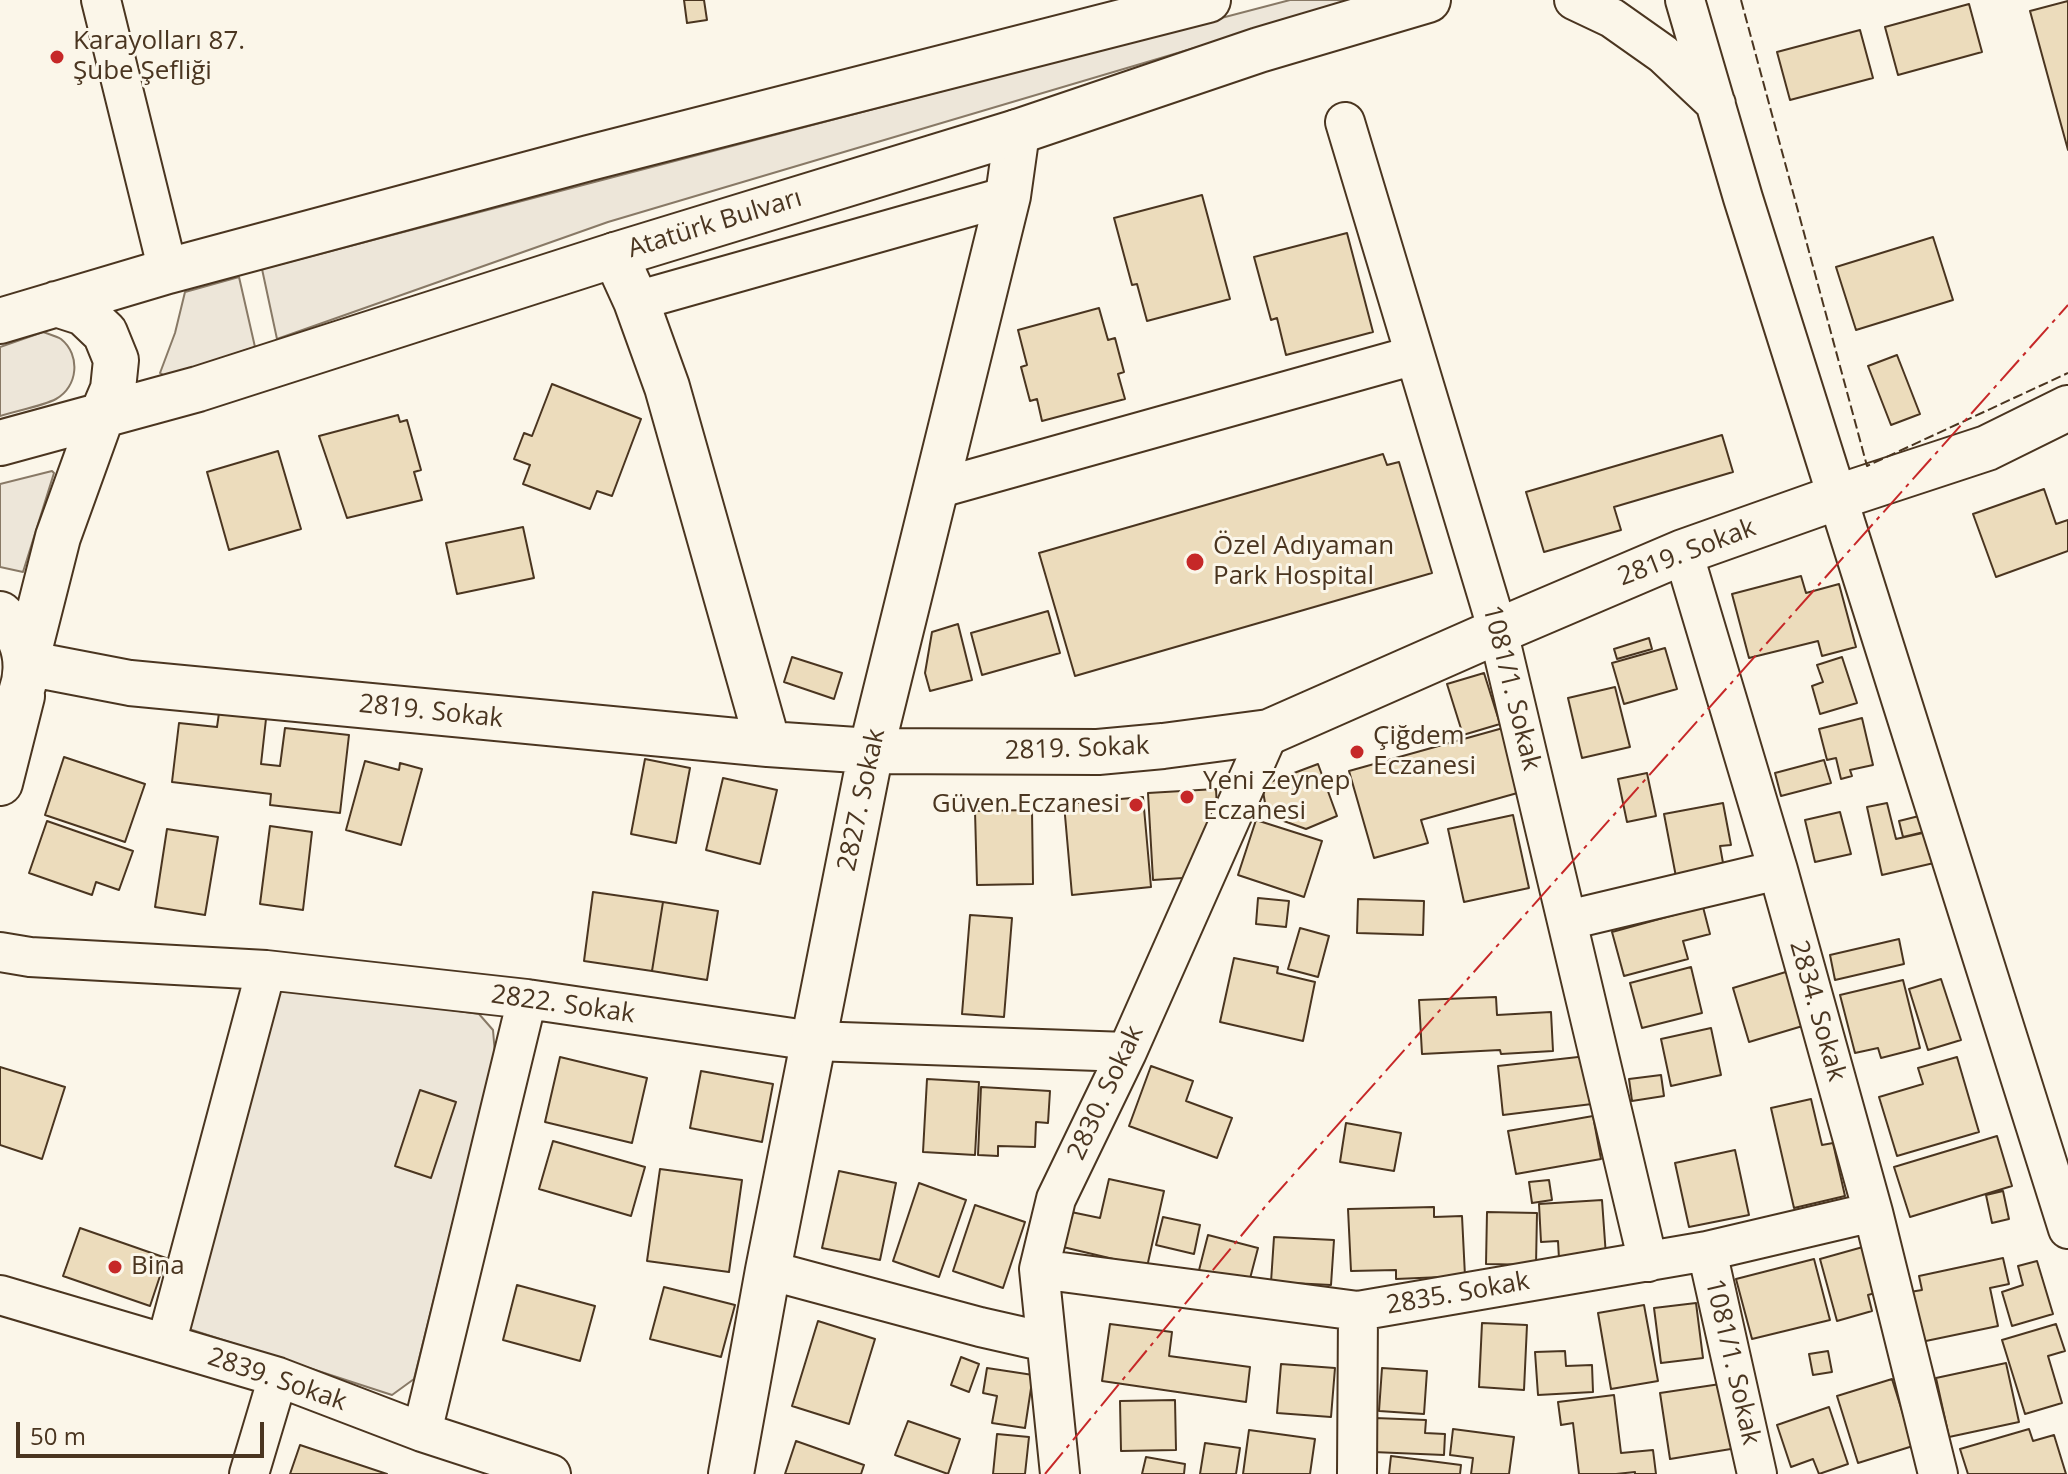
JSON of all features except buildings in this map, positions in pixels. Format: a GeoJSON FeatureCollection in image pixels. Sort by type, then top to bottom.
{"type":"FeatureCollection","features":[{"type":"Feature","properties":{"kind":"main road"},"geometry":{"type":"LineString","coordinates":[[0,321],[168,271],[604,154],[1208,0]]}},
{"type":"Feature","properties":{"kind":"main road","name":"Atatürk Bulvarı"},"geometry":{"type":"LineString","coordinates":[[0,443],[198,389],[615,255],[1017,132],[1259,50],[1428,0]]}},
{"type":"Feature","properties":{"kind":"main road","name":"2827. Sokak"},"geometry":{"type":"LineString","coordinates":[[731,1474],[768,1270],[871,751],[1008,196],[1017,132]]}},
{"type":"Feature","properties":{"kind":"main road"},"geometry":{"type":"LineString","coordinates":[[615,255],[636,301],[667,387],[768,744]]}},
{"type":"Feature","properties":{"kind":"main road"},"geometry":{"type":"LineString","coordinates":[[0,783],[58,537],[113,389],[116,360],[105,333],[84,313],[56,304]]}},
{"type":"Feature","properties":{"kind":"main road","name":"2819. Sokak"},"geometry":{"type":"LineString","coordinates":[[25,676],[871,751],[1098,752],[1269,732],[1683,552],[1987,448],[2068,408]]}},
{"type":"Feature","properties":{"kind":"main road"},"geometry":{"type":"LineString","coordinates":[[0,614],[19,638],[25,676],[12,713],[0,724]]}},
{"type":"Feature","properties":{"kind":"street"},"geometry":{"type":"LineString","coordinates":[[101,0],[168,271]]}},
{"type":"Feature","properties":{"kind":"street"},"geometry":{"type":"LineString","coordinates":[[1574,0],[1612,18],[1663,54],[1717,105]]}},
{"type":"Feature","properties":{"kind":"street"},"geometry":{"type":"LineString","coordinates":[[1685,0],[1748,213],[2068,1229]]}},
{"type":"Feature","properties":{"kind":"street","name":"1081/1. Sokak"},"geometry":{"type":"LineString","coordinates":[[1345,122],[1498,631],[1648,1262]]}},
{"type":"Feature","properties":{"kind":"street"},"geometry":{"type":"LineString","coordinates":[[636,301],[1008,196]]}},
{"type":"Feature","properties":{"kind":"street"},"geometry":{"type":"LineString","coordinates":[[936,489],[1415,355]]}},
{"type":"Feature","properties":{"kind":"street","name":"2834. Sokak"},"geometry":{"type":"LineString","coordinates":[[1683,552],[1778,870],[1873,1212],[1938,1474]]}},
{"type":"Feature","properties":{"kind":"street","name":"2830. Sokak"},"geometry":{"type":"LineString","coordinates":[[1060,1474],[1039,1269],[1056,1199],[1127,1052],[1269,732]]}},
{"type":"Feature","properties":{"kind":"street"},"geometry":{"type":"LineString","coordinates":[[1568,920],[1778,870]]}},
{"type":"Feature","properties":{"kind":"street","name":"2822. Sokak"},"geometry":{"type":"LineString","coordinates":[[0,952],[30,957],[266,970],[527,999],[813,1041],[1127,1052]]}},
{"type":"Feature","properties":{"kind":"street"},"geometry":{"type":"LineString","coordinates":[[166,1344],[266,970]]}},
{"type":"Feature","properties":{"kind":"street"},"geometry":{"type":"LineString","coordinates":[[422,1432],[527,999]]}},
{"type":"Feature","properties":{"kind":"street","name":"2835. Sokak"},"geometry":{"type":"LineString","coordinates":[[1039,1269],[1358,1311],[1707,1251],[1873,1212]]}},
{"type":"Feature","properties":{"kind":"street","name":"1081/1. Sokak"},"geometry":{"type":"LineString","coordinates":[[1707,1251],[1757,1474]]}},
{"type":"Feature","properties":{"kind":"street"},"geometry":{"type":"LineString","coordinates":[[768,1270],[1046,1342]]}},
{"type":"Feature","properties":{"kind":"street","name":"2839. Sokak"},"geometry":{"type":"LineString","coordinates":[[0,1295],[278,1377],[422,1432],[551,1474]]}},
{"type":"Feature","properties":{"kind":"street"},"geometry":{"type":"LineString","coordinates":[[1357,1474],[1358,1311]]}},
{"type":"Feature","properties":{"kind":"street"},"geometry":{"type":"LineString","coordinates":[[249,1474],[278,1377]]}},
{"type":"Feature","properties":{"kind":"shaded area"},"geometry":{"type":"Polygon","coordinates":[[[1290,0],[1356,0],[608,222],[277,339],[262,269],[1290,0]]]}},
{"type":"Feature","properties":{"kind":"shaded area"},"geometry":{"type":"Polygon","coordinates":[[[239,277],[255,347],[167,377],[160,373],[175,333],[185,292],[239,277]]]}},
{"type":"Feature","properties":{"kind":"shaded area"},"geometry":{"type":"Polygon","coordinates":[[[43,332],[61,339],[72,353],[74,370],[69,387],[50,402],[0,416],[0,347],[43,332]]]}},
{"type":"Feature","properties":{"kind":"shaded area"},"geometry":{"type":"Polygon","coordinates":[[[54,473],[23,572],[0,567],[0,484],[54,473]]]}},
{"type":"Feature","properties":{"kind":"shaded area"},"geometry":{"type":"Polygon","coordinates":[[[273,984],[479,1014],[493,1030],[495,1054],[414,1379],[392,1395],[186,1328],[273,984]]]}},
{"type":"Feature","properties":{"kind":"fence"},"geometry":{"type":"LineString","coordinates":[[1741,0],[1867,466],[2068,373]]}},
{"type":"Feature","properties":{"kind":"power"},"geometry":{"type":"LineString","coordinates":[[1045,1474],[1269,1202],[2068,305]]}},
{"type":"Feature","properties":{"kind":"place","name":"Karayolları 87. Şube Şefliği"},"geometry":{"type":"Point","coordinates":[57,57]}},
{"type":"Feature","properties":{"kind":"place","name":"Özel Adıyaman Park Hospital"},"geometry":{"type":"Point","coordinates":[1195,562]}},
{"type":"Feature","properties":{"kind":"place","name":"Çiğdem Eczanesi"},"geometry":{"type":"Point","coordinates":[1357,752]}},
{"type":"Feature","properties":{"kind":"place","name":"Yeni Zeynep Eczanesi"},"geometry":{"type":"Point","coordinates":[1187,797]}},
{"type":"Feature","properties":{"kind":"place","name":"Güven Eczanesi"},"geometry":{"type":"Point","coordinates":[1136,805]}},
{"type":"Feature","properties":{"kind":"place","name":"Bina"},"geometry":{"type":"Point","coordinates":[115,1267]}}]}
